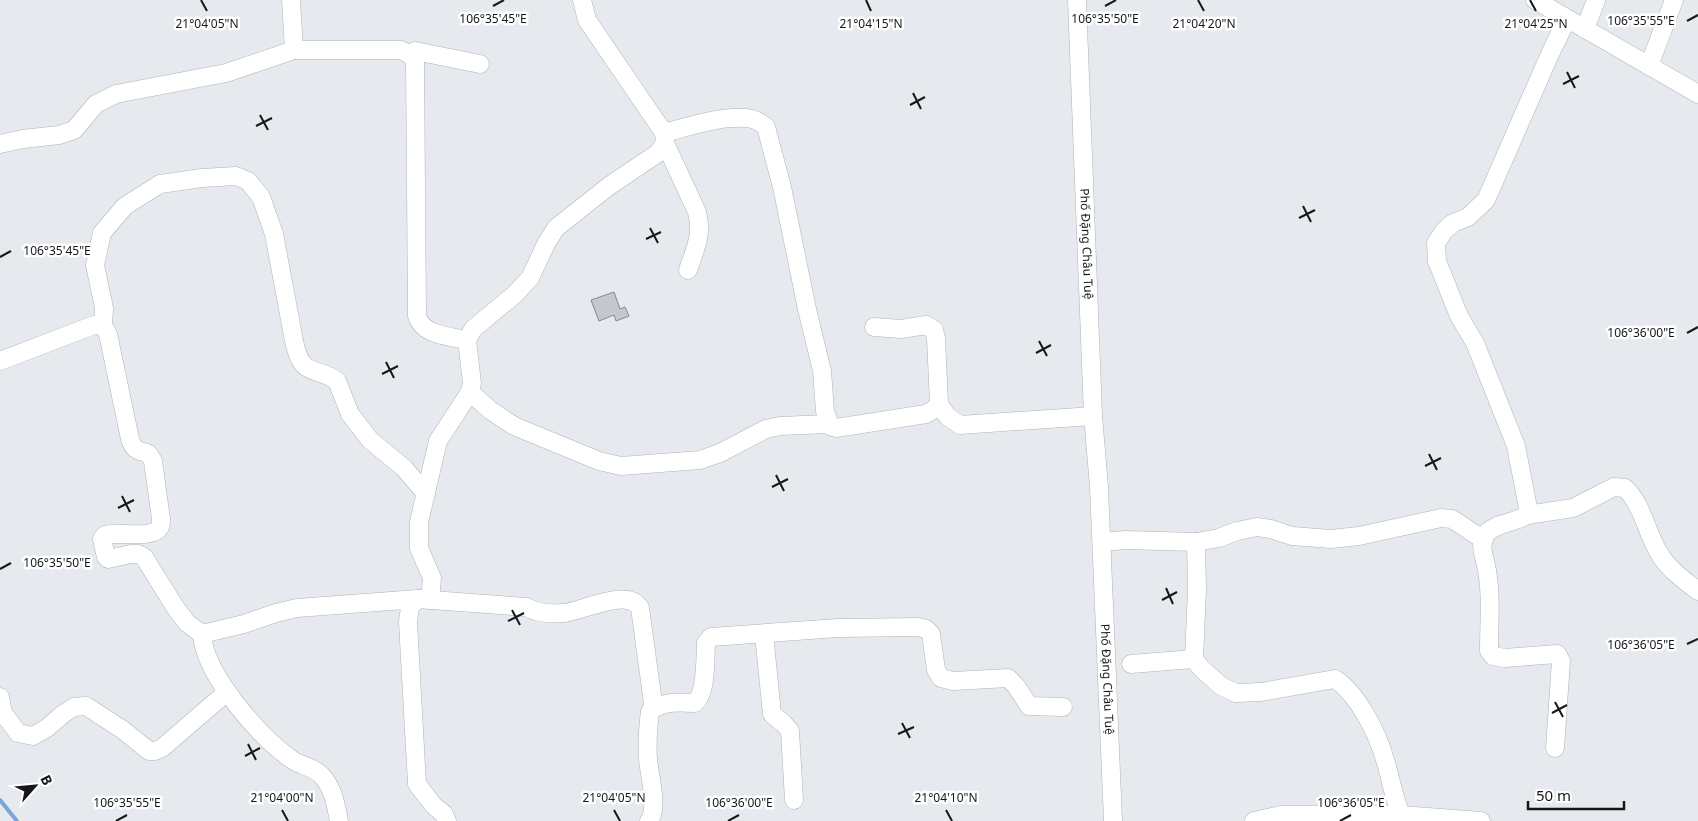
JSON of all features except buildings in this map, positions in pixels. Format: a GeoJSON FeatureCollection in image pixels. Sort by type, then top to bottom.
{"type":"FeatureCollection","features":[{"type":"Feature","properties":{"kind":"street"},"geometry":{"type":"LineString","coordinates":[[291,0],[294,50]]}},
{"type":"Feature","properties":{"kind":"street"},"geometry":{"type":"LineString","coordinates":[[582,0],[587,20],[665,138],[697,212],[700,232],[688,270]]}},
{"type":"Feature","properties":{"kind":"street","name":"Phố Đặng Châu Tuệ"},"geometry":{"type":"LineString","coordinates":[[1077,0],[1093,416],[1102,540],[1113,821]]}},
{"type":"Feature","properties":{"kind":"street"},"geometry":{"type":"LineString","coordinates":[[1535,0],[1698,94]]}},
{"type":"Feature","properties":{"kind":"street"},"geometry":{"type":"LineString","coordinates":[[1585,29],[1596,0]]}},
{"type":"Feature","properties":{"kind":"street"},"geometry":{"type":"LineString","coordinates":[[1649,66],[1674,0]]}},
{"type":"Feature","properties":{"kind":"street"},"geometry":{"type":"LineString","coordinates":[[1527,516],[1528,508],[1516,446],[1475,343],[1459,316],[1437,261],[1436,243],[1444,231],[1453,223],[1468,217],[1486,200],[1567,19]]}},
{"type":"Feature","properties":{"kind":"street"},"geometry":{"type":"LineString","coordinates":[[0,144],[59,135],[74,130],[96,104],[116,94],[226,73],[294,50],[401,50],[415,60],[416,69],[417,316],[419,322],[429,331],[467,340]]}},
{"type":"Feature","properties":{"kind":"street"},"geometry":{"type":"LineString","coordinates":[[409,54],[414,51],[480,64]]}},
{"type":"Feature","properties":{"kind":"street"},"geometry":{"type":"LineString","coordinates":[[447,821],[444,814],[430,801],[417,784],[408,622],[410,607],[424,600],[432,578],[419,548],[419,522],[438,441],[470,392],[472,382],[467,355],[467,340],[472,330],[514,295],[530,278],[547,242],[556,228],[610,186],[658,153],[665,138],[706,122],[738,118],[755,120],[766,127],[782,188],[822,371],[825,411],[830,426]]}},
{"type":"Feature","properties":{"kind":"street"},"geometry":{"type":"LineString","coordinates":[[339,821],[337,808],[329,785],[320,773],[291,759],[258,728],[227,692],[210,666],[203,647],[202,634],[187,623],[144,557],[138,554],[108,559],[105,554],[102,539],[105,535],[147,534],[156,531],[160,527],[161,519],[153,461],[148,453],[138,452],[134,449],[130,439],[108,334],[103,325],[104,308],[95,265],[102,233],[125,206],[160,184],[202,178],[236,176],[248,181],[261,196],[274,234],[296,353],[301,362],[309,370],[337,381],[350,414],[370,440],[404,468],[426,494]]}},
{"type":"Feature","properties":{"kind":"street"},"geometry":{"type":"LineString","coordinates":[[0,361],[94,325],[103,325]]}},
{"type":"Feature","properties":{"kind":"street"},"geometry":{"type":"LineString","coordinates":[[874,327],[901,328],[926,325],[934,330],[939,404],[947,416],[960,425],[1093,416]]}},
{"type":"Feature","properties":{"kind":"street"},"geometry":{"type":"LineString","coordinates":[[470,392],[490,410],[514,426],[599,461],[621,466],[700,460],[720,453],[766,429],[780,426],[828,424],[836,428],[926,414],[939,404]]}},
{"type":"Feature","properties":{"kind":"street"},"geometry":{"type":"LineString","coordinates":[[1556,748],[1561,661],[1557,654],[1505,658],[1493,656],[1488,651],[1490,587],[1482,545],[1485,536],[1494,528],[1527,516],[1573,508],[1614,488],[1625,488],[1634,496],[1659,554],[1670,568],[1698,591]]}},
{"type":"Feature","properties":{"kind":"street"},"geometry":{"type":"LineString","coordinates":[[1102,540],[1196,542],[1219,538],[1237,531],[1257,527],[1271,529],[1292,536],[1331,539],[1359,536],[1440,518],[1452,520],[1484,540]]}},
{"type":"Feature","properties":{"kind":"street"},"geometry":{"type":"LineString","coordinates":[[1196,542],[1197,590],[1194,659],[1221,686],[1236,693],[1261,692],[1335,680],[1343,685],[1373,729],[1385,759],[1395,801],[1401,815]]}},
{"type":"Feature","properties":{"kind":"street"},"geometry":{"type":"LineString","coordinates":[[202,634],[297,608],[424,600],[526,608],[535,612],[566,613],[592,604],[632,600],[640,608],[656,706]]}},
{"type":"Feature","properties":{"kind":"street"},"geometry":{"type":"LineString","coordinates":[[649,821],[652,818],[654,804],[648,759],[650,711],[656,706],[671,702],[695,703],[700,699],[703,688],[706,643],[711,637],[838,628],[918,627],[926,629],[931,634],[936,670],[941,678],[953,681],[1008,678],[1016,686],[1029,706],[1063,707]]}},
{"type":"Feature","properties":{"kind":"street"},"geometry":{"type":"LineString","coordinates":[[764,634],[772,714],[790,730],[794,800]]}},
{"type":"Feature","properties":{"kind":"street"},"geometry":{"type":"LineString","coordinates":[[1131,664],[1194,659]]}},
{"type":"Feature","properties":{"kind":"street"},"geometry":{"type":"LineString","coordinates":[[0,697],[3,713],[18,732],[33,736],[47,728],[74,707],[86,706],[124,730],[149,751],[155,751],[162,748],[227,692]]}},
{"type":"Feature","properties":{"kind":"street"},"geometry":{"type":"LineString","coordinates":[[1254,821],[1281,815],[1348,818],[1401,815],[1481,821]]}},
{"type":"Feature","properties":{"kind":"waterway"},"geometry":{"type":"LineString","coordinates":[[0,800],[17,821]]}}]}
